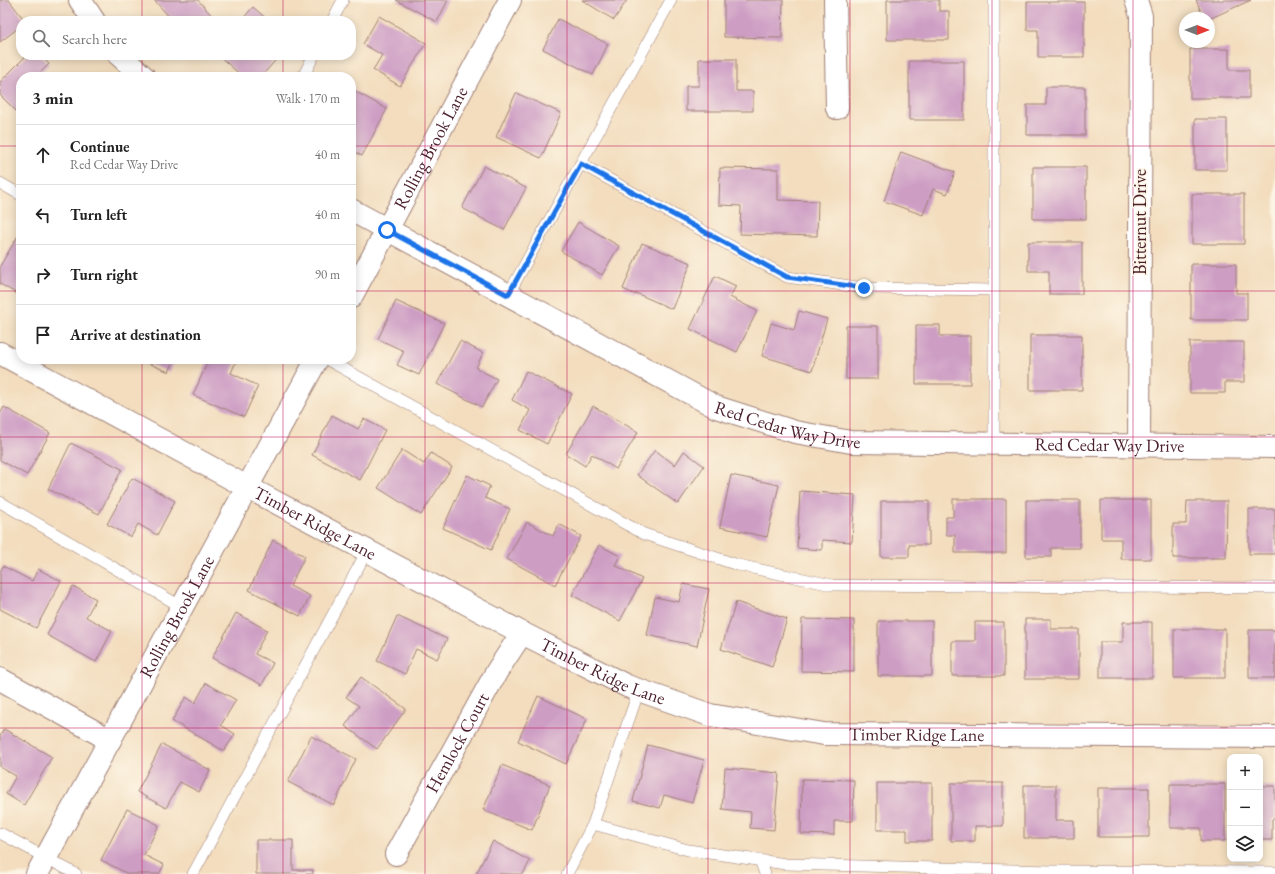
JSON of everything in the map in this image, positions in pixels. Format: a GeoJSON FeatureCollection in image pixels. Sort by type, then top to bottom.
{"type":"FeatureCollection","features":[{"type":"Feature","properties":{"kind":"street"},"geometry":{"type":"LineString","coordinates":[[80,0],[91,16]]}},
{"type":"Feature","properties":{"kind":"street","name":"Rolling Brook Lane"},"geometry":{"type":"LineString","coordinates":[[356,288],[510,0]]}},
{"type":"Feature","properties":{"kind":"street"},"geometry":{"type":"LineString","coordinates":[[835,0],[837,108]]}},
{"type":"Feature","properties":{"kind":"street","name":"Bitternut Drive"},"geometry":{"type":"LineString","coordinates":[[1136,0],[1141,16],[1139,446]]}},
{"type":"Feature","properties":{"kind":"street"},"geometry":{"type":"LineString","coordinates":[[125,60],[138,72]]}},
{"type":"Feature","properties":{"kind":"street","name":"Red Cedar Way Drive"},"geometry":{"type":"LineString","coordinates":[[356,213],[716,407],[788,430],[851,442],[1275,447]]}},
{"type":"Feature","properties":{"kind":"street","name":"Timber Ridge Lane"},"geometry":{"type":"LineString","coordinates":[[0,353],[16,362]]}},
{"type":"Feature","properties":{"kind":"street","name":"Timber Ridge Lane"},"geometry":{"type":"LineString","coordinates":[[20,364],[247,487],[522,633],[627,686],[710,715],[824,734],[1275,737]]}},
{"type":"Feature","properties":{"kind":"street","name":"Rolling Brook Lane"},"geometry":{"type":"LineString","coordinates":[[41,866],[314,364]]}},
{"type":"Feature","properties":{"kind":"street","name":"Hemlock Court"},"geometry":{"type":"LineString","coordinates":[[396,854],[497,671],[522,633]]}},
{"type":"Feature","properties":{"kind":"street"},"geometry":{"type":"LineString","coordinates":[[0,679],[110,740]]}},
{"type":"Feature","properties":{"kind":"lane"},"geometry":{"type":"LineString","coordinates":[[335,16],[343,0]]}},
{"type":"Feature","properties":{"kind":"lane"},"geometry":{"type":"LineString","coordinates":[[508,295],[671,0]]}},
{"type":"Feature","properties":{"kind":"lane"},"geometry":{"type":"LineString","coordinates":[[994,0],[994,444]]}},
{"type":"Feature","properties":{"kind":"lane"},"geometry":{"type":"LineString","coordinates":[[306,72],[312,60]]}},
{"type":"Feature","properties":{"kind":"lane"},"geometry":{"type":"LineString","coordinates":[[581,164],[787,277],[864,288],[994,290]]}},
{"type":"Feature","properties":{"kind":"lane"},"geometry":{"type":"LineString","coordinates":[[0,183],[16,192]]}},
{"type":"Feature","properties":{"kind":"lane"},"geometry":{"type":"LineString","coordinates":[[335,364],[644,534],[738,565],[832,585],[1275,588]]}},
{"type":"Feature","properties":{"kind":"lane"},"geometry":{"type":"LineString","coordinates":[[0,502],[182,606]]}},
{"type":"Feature","properties":{"kind":"lane"},"geometry":{"type":"LineString","coordinates":[[193,874],[367,551]]}},
{"type":"Feature","properties":{"kind":"lane"},"geometry":{"type":"LineString","coordinates":[[567,874],[593,824],[639,690]]}},
{"type":"Feature","properties":{"kind":"lane"},"geometry":{"type":"LineString","coordinates":[[593,824],[688,850],[786,864],[1022,870],[1275,872]]}},
{"type":"Feature","properties":{"kind":"lane"},"geometry":{"type":"LineString","coordinates":[[0,833],[41,866],[76,874]]}},
{"type":"Feature","properties":{"kind":"lane"},"geometry":{"type":"LineString","coordinates":[[760,860],[765,874]]}},
{"type":"Feature","properties":{"kind":"building"},"geometry":{"type":"Polygon","coordinates":[[[0,0],[9,0],[21,16],[16,16],[16,30],[0,42],[0,0]]]}},
{"type":"Feature","properties":{"kind":"building"},"geometry":{"type":"Polygon","coordinates":[[[154,0],[198,0],[212,16],[168,16],[154,0]]]}},
{"type":"Feature","properties":{"kind":"building"},"geometry":{"type":"Polygon","coordinates":[[[396,0],[448,0],[437,22],[396,0]]]}},
{"type":"Feature","properties":{"kind":"building"},"geometry":{"type":"Polygon","coordinates":[[[582,0],[627,0],[614,20],[582,0]]]}},
{"type":"Feature","properties":{"kind":"building"},"geometry":{"type":"Polygon","coordinates":[[[724,0],[783,0],[782,38],[724,37],[724,0]]]}},
{"type":"Feature","properties":{"kind":"building"},"geometry":{"type":"Polygon","coordinates":[[[887,0],[939,0],[939,11],[949,11],[949,40],[887,40],[887,0]]]}},
{"type":"Feature","properties":{"kind":"building"},"geometry":{"type":"Polygon","coordinates":[[[1196,0],[1251,0],[1215,16],[1215,12],[1201,12],[1196,0]]]}},
{"type":"Feature","properties":{"kind":"building"},"geometry":{"type":"Polygon","coordinates":[[[1027,2],[1084,2],[1084,57],[1038,57],[1038,30],[1027,30],[1027,2]]]}},
{"type":"Feature","properties":{"kind":"building"},"geometry":{"type":"Polygon","coordinates":[[[253,7],[263,16],[245,16],[253,7]]]}},
{"type":"Feature","properties":{"kind":"building"},"geometry":{"type":"Polygon","coordinates":[[[379,16],[426,43],[400,86],[373,70],[382,55],[363,44],[379,16]]]}},
{"type":"Feature","properties":{"kind":"building"},"geometry":{"type":"Polygon","coordinates":[[[558,19],[608,44],[593,75],[543,49],[558,19]]]}},
{"type":"Feature","properties":{"kind":"building"},"geometry":{"type":"Polygon","coordinates":[[[1190,49],[1229,49],[1229,70],[1249,70],[1249,98],[1190,98],[1190,49]]]}},
{"type":"Feature","properties":{"kind":"building"},"geometry":{"type":"Polygon","coordinates":[[[699,59],[736,59],[736,91],[753,91],[753,111],[686,111],[686,86],[699,86],[699,59]]]}},
{"type":"Feature","properties":{"kind":"building"},"geometry":{"type":"Polygon","coordinates":[[[22,60],[45,60],[49,64],[41,72],[16,72],[16,111],[0,95],[0,82],[22,60]]]}},
{"type":"Feature","properties":{"kind":"building"},"geometry":{"type":"Polygon","coordinates":[[[224,60],[276,60],[265,72],[237,72],[224,60]]]}},
{"type":"Feature","properties":{"kind":"building"},"geometry":{"type":"Polygon","coordinates":[[[909,61],[964,61],[964,120],[909,120],[909,61]]]}},
{"type":"Feature","properties":{"kind":"building"},"geometry":{"type":"Polygon","coordinates":[[[1046,87],[1085,87],[1085,135],[1027,135],[1027,105],[1046,105],[1046,87]]]}},
{"type":"Feature","properties":{"kind":"building"},"geometry":{"type":"Polygon","coordinates":[[[356,92],[387,109],[362,156],[356,153],[356,92]]]}},
{"type":"Feature","properties":{"kind":"building"},"geometry":{"type":"Polygon","coordinates":[[[516,93],[561,113],[541,158],[496,137],[516,93]]]}},
{"type":"Feature","properties":{"kind":"building"},"geometry":{"type":"Polygon","coordinates":[[[1195,119],[1227,119],[1227,170],[1195,170],[1195,119]]]}},
{"type":"Feature","properties":{"kind":"building"},"geometry":{"type":"Polygon","coordinates":[[[901,152],[955,172],[947,194],[933,189],[923,215],[884,201],[901,152]]]}},
{"type":"Feature","properties":{"kind":"building"},"geometry":{"type":"Polygon","coordinates":[[[484,166],[526,188],[504,230],[462,208],[484,166]]]}},
{"type":"Feature","properties":{"kind":"building"},"geometry":{"type":"Polygon","coordinates":[[[1033,167],[1086,167],[1086,219],[1033,219],[1033,167]]]}},
{"type":"Feature","properties":{"kind":"building"},"geometry":{"type":"Polygon","coordinates":[[[720,168],[778,169],[778,200],[818,201],[817,236],[740,234],[741,206],[719,205],[720,168]]]}},
{"type":"Feature","properties":{"kind":"building"},"geometry":{"type":"Polygon","coordinates":[[[1192,194],[1244,194],[1244,244],[1192,244],[1192,194]]]}},
{"type":"Feature","properties":{"kind":"building"},"geometry":{"type":"Polygon","coordinates":[[[578,222],[619,246],[602,275],[561,251],[578,222]]]}},
{"type":"Feature","properties":{"kind":"building"},"geometry":{"type":"Polygon","coordinates":[[[16,239],[16,293],[0,284],[0,266],[16,239]]]}},
{"type":"Feature","properties":{"kind":"building"},"geometry":{"type":"Polygon","coordinates":[[[1028,242],[1082,242],[1082,294],[1049,294],[1049,271],[1028,271],[1028,242]]]}},
{"type":"Feature","properties":{"kind":"building"},"geometry":{"type":"Polygon","coordinates":[[[642,243],[691,263],[672,309],[636,293],[636,295],[623,289],[642,243]]]}},
{"type":"Feature","properties":{"kind":"building"},"geometry":{"type":"Polygon","coordinates":[[[1191,264],[1236,264],[1236,293],[1247,293],[1247,320],[1191,320],[1191,264]]]}},
{"type":"Feature","properties":{"kind":"building"},"geometry":{"type":"Polygon","coordinates":[[[715,276],[736,286],[730,297],[757,311],[737,352],[690,329],[715,276]]]}},
{"type":"Feature","properties":{"kind":"building"},"geometry":{"type":"Polygon","coordinates":[[[396,301],[444,323],[419,375],[397,365],[404,351],[378,339],[396,301]]]}},
{"type":"Feature","properties":{"kind":"building"},"geometry":{"type":"Polygon","coordinates":[[[799,311],[827,319],[812,371],[762,356],[771,323],[794,330],[799,311]]]}},
{"type":"Feature","properties":{"kind":"building"},"geometry":{"type":"Polygon","coordinates":[[[916,325],[940,325],[940,336],[970,336],[970,384],[916,384],[916,325]]]}},
{"type":"Feature","properties":{"kind":"building"},"geometry":{"type":"Polygon","coordinates":[[[846,326],[878,326],[878,379],[846,379],[846,326]]]}},
{"type":"Feature","properties":{"kind":"building"},"geometry":{"type":"Polygon","coordinates":[[[1030,335],[1082,335],[1082,390],[1030,390],[1030,335]]]}},
{"type":"Feature","properties":{"kind":"building"},"geometry":{"type":"Polygon","coordinates":[[[460,341],[483,353],[476,368],[497,379],[482,407],[437,384],[460,341]]]}},
{"type":"Feature","properties":{"kind":"building"},"geometry":{"type":"Polygon","coordinates":[[[1190,342],[1244,342],[1244,382],[1225,382],[1225,393],[1190,393],[1190,342]]]}},
{"type":"Feature","properties":{"kind":"building"},"geometry":{"type":"Polygon","coordinates":[[[150,364],[173,364],[169,372],[150,364]]]}},
{"type":"Feature","properties":{"kind":"building"},"geometry":{"type":"Polygon","coordinates":[[[207,364],[235,364],[231,373],[258,386],[244,417],[193,395],[207,364]]]}},
{"type":"Feature","properties":{"kind":"building"},"geometry":{"type":"Polygon","coordinates":[[[526,371],[572,394],[547,444],[520,430],[530,410],[512,400],[526,371]]]}},
{"type":"Feature","properties":{"kind":"building"},"geometry":{"type":"Polygon","coordinates":[[[593,406],[638,432],[616,469],[592,454],[585,466],[566,454],[593,406]]]}},
{"type":"Feature","properties":{"kind":"building"},"geometry":{"type":"Polygon","coordinates":[[[4,407],[50,433],[27,475],[0,460],[0,414],[4,407]]]}},
{"type":"Feature","properties":{"kind":"building"},"geometry":{"type":"Polygon","coordinates":[[[332,415],[358,429],[364,419],[385,430],[360,480],[312,455],[332,415]]]}},
{"type":"Feature","properties":{"kind":"building"},"geometry":{"type":"Polygon","coordinates":[[[71,443],[122,469],[99,514],[48,489],[71,443]]]}},
{"type":"Feature","properties":{"kind":"building"},"geometry":{"type":"Polygon","coordinates":[[[402,450],[424,464],[431,453],[452,467],[421,515],[378,488],[402,450]]]}},
{"type":"Feature","properties":{"kind":"building"},"geometry":{"type":"Polygon","coordinates":[[[655,450],[675,465],[684,451],[704,466],[678,504],[637,475],[655,450]]]}},
{"type":"Feature","properties":{"kind":"building"},"geometry":{"type":"Polygon","coordinates":[[[467,475],[490,486],[485,498],[510,509],[491,550],[443,528],[467,475]]]}},
{"type":"Feature","properties":{"kind":"building"},"geometry":{"type":"Polygon","coordinates":[[[731,475],[779,485],[767,537],[720,527],[731,475]]]}},
{"type":"Feature","properties":{"kind":"building"},"geometry":{"type":"Polygon","coordinates":[[[132,478],[175,501],[157,535],[138,524],[131,537],[107,524],[132,478]]]}},
{"type":"Feature","properties":{"kind":"building"},"geometry":{"type":"Polygon","coordinates":[[[800,491],[855,495],[852,542],[822,540],[822,550],[797,548],[800,491]]]}},
{"type":"Feature","properties":{"kind":"building"},"geometry":{"type":"Polygon","coordinates":[[[953,499],[1006,499],[1006,553],[955,553],[955,535],[946,535],[946,517],[953,517],[953,499]]]}},
{"type":"Feature","properties":{"kind":"building"},"geometry":{"type":"Polygon","coordinates":[[[1026,500],[1080,500],[1080,548],[1051,548],[1051,557],[1026,557],[1026,500]]]}},
{"type":"Feature","properties":{"kind":"building"},"geometry":{"type":"Polygon","coordinates":[[[1101,500],[1151,500],[1151,559],[1121,559],[1121,539],[1101,539],[1101,500]]]}},
{"type":"Feature","properties":{"kind":"building"},"geometry":{"type":"Polygon","coordinates":[[[881,501],[929,501],[929,545],[909,545],[909,557],[881,557],[881,501]]]}},
{"type":"Feature","properties":{"kind":"building"},"geometry":{"type":"Polygon","coordinates":[[[1187,501],[1227,501],[1226,558],[1173,558],[1173,524],[1186,524],[1187,501]]]}},
{"type":"Feature","properties":{"kind":"building"},"geometry":{"type":"Polygon","coordinates":[[[1249,509],[1275,509],[1275,554],[1249,554],[1249,509]]]}},
{"type":"Feature","properties":{"kind":"building"},"geometry":{"type":"Polygon","coordinates":[[[527,522],[553,536],[559,524],[581,536],[555,585],[507,559],[527,522]]]}},
{"type":"Feature","properties":{"kind":"building"},"geometry":{"type":"Polygon","coordinates":[[[273,540],[305,556],[290,586],[310,596],[300,616],[249,590],[273,540]]]}},
{"type":"Feature","properties":{"kind":"building"},"geometry":{"type":"Polygon","coordinates":[[[599,545],[620,556],[615,565],[642,579],[620,621],[572,595],[599,545]]]}},
{"type":"Feature","properties":{"kind":"building"},"geometry":{"type":"Polygon","coordinates":[[[3,566],[32,581],[38,569],[61,581],[36,628],[0,609],[0,572],[3,566]]]}},
{"type":"Feature","properties":{"kind":"building"},"geometry":{"type":"Polygon","coordinates":[[[683,584],[709,589],[697,646],[647,635],[655,597],[679,602],[683,584]]]}},
{"type":"Feature","properties":{"kind":"building"},"geometry":{"type":"Polygon","coordinates":[[[73,586],[96,599],[86,617],[112,631],[96,662],[47,635],[73,586]]]}},
{"type":"Feature","properties":{"kind":"building"},"geometry":{"type":"Polygon","coordinates":[[[736,602],[787,619],[772,667],[721,649],[736,602]]]}},
{"type":"Feature","properties":{"kind":"building"},"geometry":{"type":"Polygon","coordinates":[[[236,613],[267,630],[255,654],[273,663],[262,685],[212,658],[236,613]]]}},
{"type":"Feature","properties":{"kind":"building"},"geometry":{"type":"Polygon","coordinates":[[[397,616],[447,639],[437,659],[416,649],[405,674],[377,661],[397,616]]]}},
{"type":"Feature","properties":{"kind":"building"},"geometry":{"type":"Polygon","coordinates":[[[802,619],[854,620],[854,672],[801,671],[802,619]]]}},
{"type":"Feature","properties":{"kind":"building"},"geometry":{"type":"Polygon","coordinates":[[[1025,619],[1051,619],[1051,629],[1079,629],[1079,679],[1025,679],[1025,619]]]}},
{"type":"Feature","properties":{"kind":"building"},"geometry":{"type":"Polygon","coordinates":[[[878,621],[932,621],[932,676],[878,676],[878,621]]]}},
{"type":"Feature","properties":{"kind":"building"},"geometry":{"type":"Polygon","coordinates":[[[975,622],[1004,622],[1004,676],[952,676],[952,641],[975,641],[975,622]]]}},
{"type":"Feature","properties":{"kind":"building"},"geometry":{"type":"Polygon","coordinates":[[[1123,622],[1152,622],[1152,678],[1100,678],[1100,642],[1123,642],[1123,622]]]}},
{"type":"Feature","properties":{"kind":"building"},"geometry":{"type":"Polygon","coordinates":[[[1174,629],[1225,629],[1225,678],[1174,678],[1174,629]]]}},
{"type":"Feature","properties":{"kind":"building"},"geometry":{"type":"Polygon","coordinates":[[[1249,630],[1275,630],[1275,678],[1249,678],[1249,630]]]}},
{"type":"Feature","properties":{"kind":"building"},"geometry":{"type":"Polygon","coordinates":[[[361,677],[406,709],[377,749],[345,726],[359,706],[346,697],[361,677]]]}},
{"type":"Feature","properties":{"kind":"building"},"geometry":{"type":"Polygon","coordinates":[[[206,683],[236,700],[221,725],[235,734],[224,751],[172,721],[186,697],[195,703],[206,683]]]}},
{"type":"Feature","properties":{"kind":"building"},"geometry":{"type":"Polygon","coordinates":[[[538,696],[587,719],[566,764],[518,741],[538,696]]]}},
{"type":"Feature","properties":{"kind":"building"},"geometry":{"type":"Polygon","coordinates":[[[4,729],[52,757],[24,805],[6,794],[16,776],[0,767],[0,736],[4,729]]]}},
{"type":"Feature","properties":{"kind":"building"},"geometry":{"type":"Polygon","coordinates":[[[311,736],[356,759],[334,805],[288,782],[311,736]]]}},
{"type":"Feature","properties":{"kind":"building"},"geometry":{"type":"Polygon","coordinates":[[[162,744],[210,770],[199,792],[180,782],[166,808],[137,792],[162,744]]]}},
{"type":"Feature","properties":{"kind":"building"},"geometry":{"type":"Polygon","coordinates":[[[648,745],[704,760],[692,803],[664,795],[660,808],[633,801],[648,745]]]}},
{"type":"Feature","properties":{"kind":"building"},"geometry":{"type":"Polygon","coordinates":[[[502,765],[550,785],[532,830],[483,810],[502,765]]]}},
{"type":"Feature","properties":{"kind":"building"},"geometry":{"type":"Polygon","coordinates":[[[725,768],[779,773],[774,830],[750,828],[751,812],[722,809],[725,768]]]}},
{"type":"Feature","properties":{"kind":"building"},"geometry":{"type":"Polygon","coordinates":[[[802,779],[854,780],[853,821],[834,821],[834,835],[801,834],[802,779]]]}},
{"type":"Feature","properties":{"kind":"building"},"geometry":{"type":"Polygon","coordinates":[[[877,783],[932,783],[932,841],[907,841],[907,830],[877,830],[877,783]]]}},
{"type":"Feature","properties":{"kind":"building"},"geometry":{"type":"Polygon","coordinates":[[[951,783],[1003,783],[1003,826],[975,826],[975,841],[951,841],[951,783]]]}},
{"type":"Feature","properties":{"kind":"building"},"geometry":{"type":"Polygon","coordinates":[[[1170,784],[1225,784],[1225,841],[1201,841],[1201,828],[1170,828],[1170,784]]]}},
{"type":"Feature","properties":{"kind":"building"},"geometry":{"type":"Polygon","coordinates":[[[1024,785],[1056,785],[1056,820],[1074,820],[1074,838],[1024,838],[1024,785]]]}},
{"type":"Feature","properties":{"kind":"building"},"geometry":{"type":"Polygon","coordinates":[[[1263,786],[1275,786],[1275,819],[1272,819],[1272,840],[1263,840],[1263,786]]]}},
{"type":"Feature","properties":{"kind":"building"},"geometry":{"type":"Polygon","coordinates":[[[1098,788],[1149,788],[1149,837],[1098,837],[1098,788]]]}},
{"type":"Feature","properties":{"kind":"building"},"geometry":{"type":"Polygon","coordinates":[[[127,809],[159,825],[144,855],[164,865],[159,874],[128,874],[101,860],[127,809]]]}},
{"type":"Feature","properties":{"kind":"building"},"geometry":{"type":"Polygon","coordinates":[[[256,840],[293,840],[293,870],[313,870],[313,874],[256,874],[256,840]]]}},
{"type":"Feature","properties":{"kind":"building"},"geometry":{"type":"Polygon","coordinates":[[[493,841],[530,861],[523,874],[476,874],[493,841]]]}},
{"type":"Feature","properties":{"kind":"route"},"geometry":{"type":"LineString","coordinates":[[387,230],[508,295],[581,164],[787,277],[864,288]]}}]}
